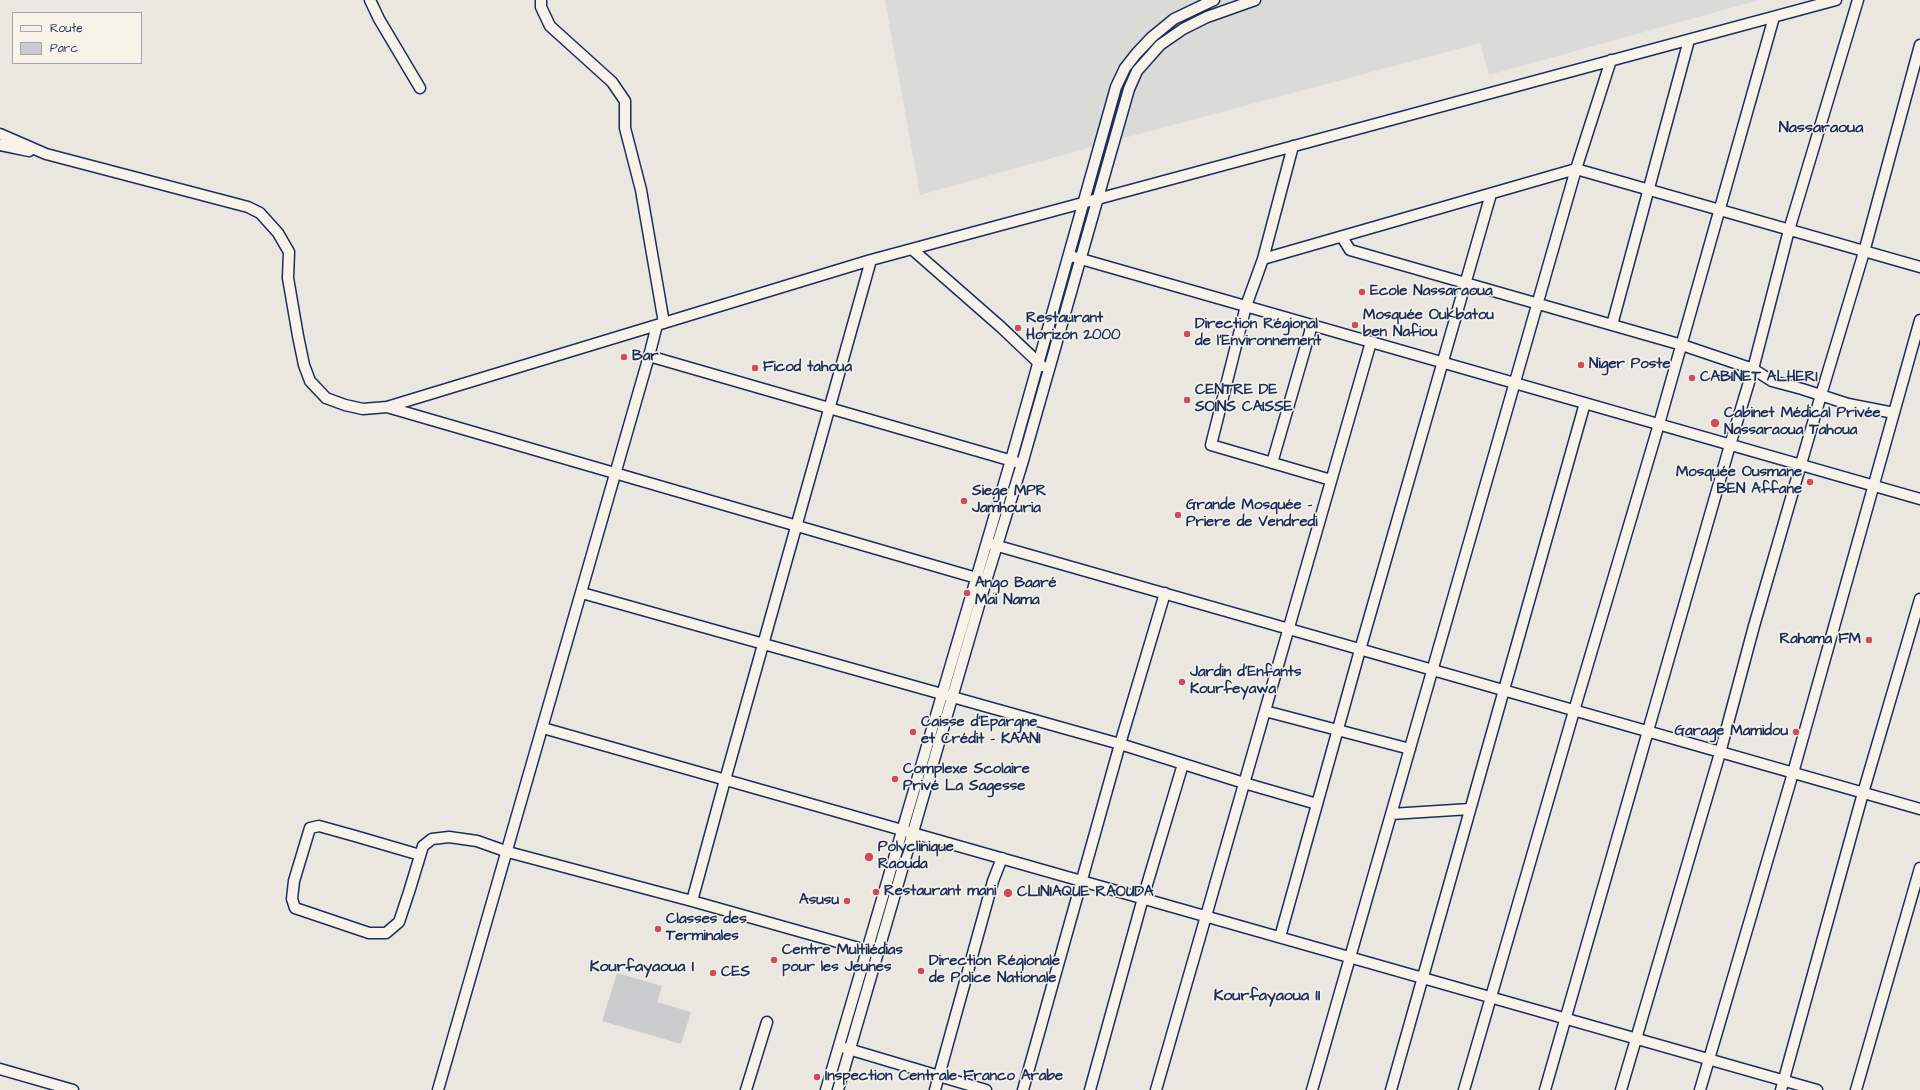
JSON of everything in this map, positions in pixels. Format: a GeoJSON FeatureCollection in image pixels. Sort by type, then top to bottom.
{"type":"FeatureCollection","features":[{"type":"Feature","properties":{"kind":"street"},"geometry":{"type":"LineString","coordinates":[[370,0],[379,19],[420,88]]}},
{"type":"Feature","properties":{"kind":"street"},"geometry":{"type":"LineString","coordinates":[[438,1090],[508,852],[649,356],[661,324],[641,190],[625,128],[625,101],[612,82],[550,26],[541,7],[541,0]]}},
{"type":"Feature","properties":{"kind":"street"},"geometry":{"type":"LineString","coordinates":[[826,1090],[1010,460],[1116,87],[1126,68],[1141,48],[1174,18],[1214,0]]}},
{"type":"Feature","properties":{"kind":"street"},"geometry":{"type":"LineString","coordinates":[[838,1090],[986,581],[1022,464],[1047,372],[1129,89],[1137,71],[1160,45],[1183,29],[1207,17],[1255,0]]}},
{"type":"Feature","properties":{"kind":"street"},"geometry":{"type":"LineString","coordinates":[[0,145],[46,154],[248,207],[260,213],[278,233],[289,252],[288,278],[300,344],[310,381],[326,398],[345,406],[363,409],[387,407],[871,260],[913,250],[1097,198],[1836,0]]}},
{"type":"Feature","properties":{"kind":"street"},"geometry":{"type":"LineString","coordinates":[[1545,1090],[1647,732],[1753,369],[1789,230],[1858,0]]}},
{"type":"Feature","properties":{"kind":"street"},"geometry":{"type":"LineString","coordinates":[[1464,1090],[1682,345],[1774,17]]}},
{"type":"Feature","properties":{"kind":"street"},"geometry":{"type":"LineString","coordinates":[[1612,325],[1689,40]]}},
{"type":"Feature","properties":{"kind":"street"},"geometry":{"type":"LineString","coordinates":[[1621,1090],[1720,753],[1754,626],[1864,252],[1920,45]]}},
{"type":"Feature","properties":{"kind":"street"},"geometry":{"type":"LineString","coordinates":[[1312,1090],[1576,169],[1611,60]]}},
{"type":"Feature","properties":{"kind":"street"},"geometry":{"type":"LineString","coordinates":[[0,134],[46,154]]}},
{"type":"Feature","properties":{"kind":"street"},"geometry":{"type":"LineString","coordinates":[[1293,146],[1263,259],[1246,306],[1211,445],[1331,480]]}},
{"type":"Feature","properties":{"kind":"street"},"geometry":{"type":"LineString","coordinates":[[1263,259],[1576,169],[1920,268]]}},
{"type":"Feature","properties":{"kind":"street"},"geometry":{"type":"LineString","coordinates":[[1280,937],[1360,650],[1444,363],[1491,194]]}},
{"type":"Feature","properties":{"kind":"street"},"geometry":{"type":"LineString","coordinates":[[1342,237],[1350,250],[1682,345],[1753,369],[1772,381],[1848,404],[1894,413]]}},
{"type":"Feature","properties":{"kind":"street"},"geometry":{"type":"LineString","coordinates":[[913,250],[1002,328],[1047,372]]}},
{"type":"Feature","properties":{"kind":"street"},"geometry":{"type":"LineString","coordinates":[[1069,255],[1920,499]]}},
{"type":"Feature","properties":{"kind":"street"},"geometry":{"type":"LineString","coordinates":[[692,901],[871,260]]}},
{"type":"Feature","properties":{"kind":"street"},"geometry":{"type":"LineString","coordinates":[[1700,1090],[1793,774],[1920,320]]}},
{"type":"Feature","properties":{"kind":"street"},"geometry":{"type":"LineString","coordinates":[[1272,463],[1312,325]]}},
{"type":"Feature","properties":{"kind":"street"},"geometry":{"type":"LineString","coordinates":[[1156,1090],[1371,342]]}},
{"type":"Feature","properties":{"kind":"street"},"geometry":{"type":"LineString","coordinates":[[649,356],[1022,464]]}},
{"type":"Feature","properties":{"kind":"street"},"geometry":{"type":"LineString","coordinates":[[1391,1090],[1585,403]]}},
{"type":"Feature","properties":{"kind":"street"},"geometry":{"type":"LineString","coordinates":[[387,407],[986,581]]}},
{"type":"Feature","properties":{"kind":"street"},"geometry":{"type":"LineString","coordinates":[[985,542],[1793,774],[1864,792],[1920,810]]}},
{"type":"Feature","properties":{"kind":"street"},"geometry":{"type":"LineString","coordinates":[[582,593],[1120,744],[1317,804]]}},
{"type":"Feature","properties":{"kind":"street"},"geometry":{"type":"LineString","coordinates":[[1023,1090],[1120,744],[1165,594]]}},
{"type":"Feature","properties":{"kind":"street"},"geometry":{"type":"LineString","coordinates":[[1782,1085],[1920,599]]}},
{"type":"Feature","properties":{"kind":"street"},"geometry":{"type":"LineString","coordinates":[[1265,711],[1410,749]]}},
{"type":"Feature","properties":{"kind":"street"},"geometry":{"type":"LineString","coordinates":[[543,728],[1709,1059],[1782,1085],[1817,1090]]}},
{"type":"Feature","properties":{"kind":"street"},"geometry":{"type":"LineString","coordinates":[[923,757],[934,760]]}},
{"type":"Feature","properties":{"kind":"street"},"geometry":{"type":"LineString","coordinates":[[1090,1090],[1143,898],[1183,764]]}},
{"type":"Feature","properties":{"kind":"street"},"geometry":{"type":"LineString","coordinates":[[1391,814],[1470,809]]}},
{"type":"Feature","properties":{"kind":"street"},"geometry":{"type":"LineString","coordinates":[[420,855],[319,826],[310,828],[294,881],[292,900],[295,908],[369,933],[386,933],[399,922],[423,846],[432,839],[449,837],[477,841],[508,852],[692,901],[878,954]]}},
{"type":"Feature","properties":{"kind":"street"},"geometry":{"type":"LineString","coordinates":[[935,1090],[993,881],[1002,858]]}},
{"type":"Feature","properties":{"kind":"street"},"geometry":{"type":"LineString","coordinates":[[1856,1090],[1920,868]]}},
{"type":"Feature","properties":{"kind":"street"},"geometry":{"type":"LineString","coordinates":[[746,1090],[766,1022]]}},
{"type":"Feature","properties":{"kind":"street"},"geometry":{"type":"LineString","coordinates":[[839,1046],[986,1090]]}},
{"type":"Feature","properties":{"kind":"street"},"geometry":{"type":"LineString","coordinates":[[0,1069],[55,1088],[73,1090]]}},
{"type":"Feature","properties":{"kind":"shaded area"},"geometry":{"type":"Polygon","coordinates":[[[885,0],[1759,0],[1489,75],[1480,43],[1109,142],[920,195],[885,0]]]}},
{"type":"Feature","properties":{"kind":"green space"},"geometry":{"type":"Polygon","coordinates":[[[617,973],[662,986],[657,1002],[691,1012],[681,1044],[602,1021],[617,973]]]}},
{"type":"Feature","properties":{"kind":"place","name":"Ecole Nassaraoua"},"geometry":{"type":"Point","coordinates":[1362,292]}},
{"type":"Feature","properties":{"kind":"place","name":"Mosquée Oukbatou ben Nafiou"},"geometry":{"type":"Point","coordinates":[1355,325]}},
{"type":"Feature","properties":{"kind":"place","name":"Restaurant Horizon 2000"},"geometry":{"type":"Point","coordinates":[1018,328]}},
{"type":"Feature","properties":{"kind":"place","name":"Direction Régional de l'Environnement"},"geometry":{"type":"Point","coordinates":[1187,334]}},
{"type":"Feature","properties":{"kind":"place","name":"Bar"},"geometry":{"type":"Point","coordinates":[624,357]}},
{"type":"Feature","properties":{"kind":"place","name":"Niger Poste"},"geometry":{"type":"Point","coordinates":[1581,365]}},
{"type":"Feature","properties":{"kind":"place","name":"Ficod tahoua"},"geometry":{"type":"Point","coordinates":[755,368]}},
{"type":"Feature","properties":{"kind":"place","name":"CABINET ALHERI"},"geometry":{"type":"Point","coordinates":[1692,378]}},
{"type":"Feature","properties":{"kind":"place","name":"CENTRE DE SOINS CAISSE"},"geometry":{"type":"Point","coordinates":[1187,400]}},
{"type":"Feature","properties":{"kind":"place","name":"Cabinet Médical Privée Nassaraoua Tahoua"},"geometry":{"type":"Point","coordinates":[1715,423]}},
{"type":"Feature","properties":{"kind":"place","name":"Mosquée Ousmane BEN Affane"},"geometry":{"type":"Point","coordinates":[1810,482]}},
{"type":"Feature","properties":{"kind":"place","name":"Siege MPR Jamhouria"},"geometry":{"type":"Point","coordinates":[964,501]}},
{"type":"Feature","properties":{"kind":"place","name":"Grande Mosquée - Priere de Vendredi"},"geometry":{"type":"Point","coordinates":[1178,515]}},
{"type":"Feature","properties":{"kind":"place","name":"Ango Baaré Mai Nama"},"geometry":{"type":"Point","coordinates":[967,593]}},
{"type":"Feature","properties":{"kind":"place","name":"Rahama FM"},"geometry":{"type":"Point","coordinates":[1869,640]}},
{"type":"Feature","properties":{"kind":"place","name":"Jardin d'Enfants Kourfeyawa"},"geometry":{"type":"Point","coordinates":[1182,682]}},
{"type":"Feature","properties":{"kind":"place","name":"Caisse d’Epargne et Crédit - KAANI"},"geometry":{"type":"Point","coordinates":[913,732]}},
{"type":"Feature","properties":{"kind":"place","name":"Garage Mamidou"},"geometry":{"type":"Point","coordinates":[1796,732]}},
{"type":"Feature","properties":{"kind":"place","name":"Complexe Scolaire Privé La Sagesse"},"geometry":{"type":"Point","coordinates":[895,779]}},
{"type":"Feature","properties":{"kind":"place","name":"Polyclinique Raouda"},"geometry":{"type":"Point","coordinates":[869,857]}},
{"type":"Feature","properties":{"kind":"place","name":"Restaurant mani"},"geometry":{"type":"Point","coordinates":[876,892]}},
{"type":"Feature","properties":{"kind":"place","name":"CLINIAQUE RAOUDA"},"geometry":{"type":"Point","coordinates":[1008,893]}},
{"type":"Feature","properties":{"kind":"place","name":"Asusu"},"geometry":{"type":"Point","coordinates":[847,901]}},
{"type":"Feature","properties":{"kind":"place","name":"Classes des Terminales"},"geometry":{"type":"Point","coordinates":[658,929]}},
{"type":"Feature","properties":{"kind":"place","name":"Centre Multilédias pour les Jeunes"},"geometry":{"type":"Point","coordinates":[774,960]}},
{"type":"Feature","properties":{"kind":"place","name":"Direction Régionale de Police Nationale"},"geometry":{"type":"Point","coordinates":[921,971]}},
{"type":"Feature","properties":{"kind":"place","name":"CES"},"geometry":{"type":"Point","coordinates":[713,973]}},
{"type":"Feature","properties":{"kind":"place","name":"Inspection Centrale Franco Arabe"},"geometry":{"type":"Point","coordinates":[817,1077]}},
{"type":"Feature","properties":{"kind":"district","name":"Nassaraoua"},"geometry":{"type":"Point","coordinates":[1821,129]}},
{"type":"Feature","properties":{"kind":"district","name":"Kourfayaoua I"},"geometry":{"type":"Point","coordinates":[642,968]}},
{"type":"Feature","properties":{"kind":"district","name":"Kourfayaoua II"},"geometry":{"type":"Point","coordinates":[1267,997]}}]}
